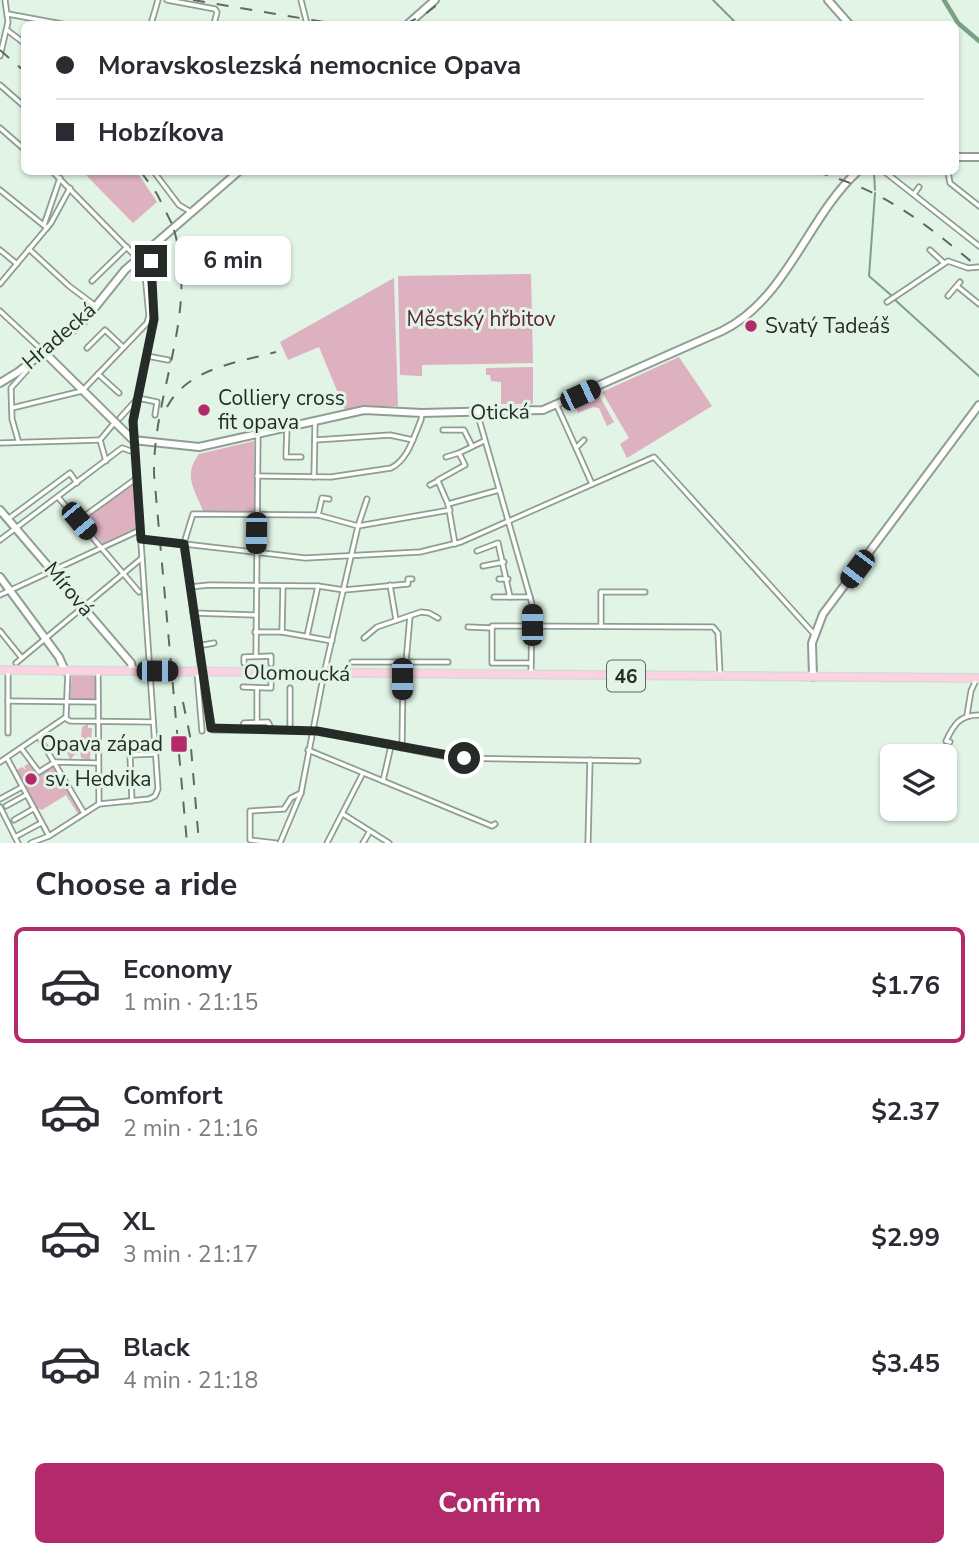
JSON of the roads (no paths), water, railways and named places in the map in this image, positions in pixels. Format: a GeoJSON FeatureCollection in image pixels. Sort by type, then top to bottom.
{"type":"FeatureCollection","features":[{"type":"Feature","properties":{"kind":"main road","name":"Olomoucká"},"geometry":{"type":"LineString","coordinates":[[4,670],[809,677]]}},
{"type":"Feature","properties":{"kind":"main road","name":"46"},"geometry":{"type":"LineString","coordinates":[[809,677],[978,678]]}},
{"type":"Feature","properties":{"kind":"street"},"geometry":{"type":"LineString","coordinates":[[0,56],[7,30],[5,0]]}},
{"type":"Feature","properties":{"kind":"street"},"geometry":{"type":"LineString","coordinates":[[152,21],[158,0]]}},
{"type":"Feature","properties":{"kind":"street"},"geometry":{"type":"LineString","coordinates":[[167,0],[215,9],[215,21]]}},
{"type":"Feature","properties":{"kind":"street"},"geometry":{"type":"LineString","coordinates":[[301,0],[306,21]]}},
{"type":"Feature","properties":{"kind":"street"},"geometry":{"type":"LineString","coordinates":[[411,21],[435,0]]}},
{"type":"Feature","properties":{"kind":"street"},"geometry":{"type":"LineString","coordinates":[[828,0],[846,21]]}},
{"type":"Feature","properties":{"kind":"street"},"geometry":{"type":"LineString","coordinates":[[8,14],[35,21]]}},
{"type":"Feature","properties":{"kind":"street"},"geometry":{"type":"LineString","coordinates":[[7,30],[21,41]]}},
{"type":"Feature","properties":{"kind":"street"},"geometry":{"type":"LineString","coordinates":[[0,85],[21,103]]}},
{"type":"Feature","properties":{"kind":"street"},"geometry":{"type":"LineString","coordinates":[[0,128],[21,146]]}},
{"type":"Feature","properties":{"kind":"street"},"geometry":{"type":"LineString","coordinates":[[959,156],[979,157]]}},
{"type":"Feature","properties":{"kind":"street"},"geometry":{"type":"LineString","coordinates":[[57,175],[138,258]]}},
{"type":"Feature","properties":{"kind":"street"},"geometry":{"type":"LineString","coordinates":[[156,175],[179,205],[191,212]]}},
{"type":"Feature","properties":{"kind":"street","name":"Hradecká"},"geometry":{"type":"LineString","coordinates":[[0,383],[84,321],[119,276],[234,175]]}},
{"type":"Feature","properties":{"kind":"street","name":"Otická"},"geometry":{"type":"LineString","coordinates":[[134,440],[195,447],[364,410],[422,413],[539,411],[557,405],[742,319],[768,295],[854,175]]}},
{"type":"Feature","properties":{"kind":"street"},"geometry":{"type":"LineString","coordinates":[[889,175],[979,246]]}},
{"type":"Feature","properties":{"kind":"street"},"geometry":{"type":"LineString","coordinates":[[949,175],[950,183],[979,206]]}},
{"type":"Feature","properties":{"kind":"street"},"geometry":{"type":"LineString","coordinates":[[46,227],[60,177]]}},
{"type":"Feature","properties":{"kind":"street"},"geometry":{"type":"LineString","coordinates":[[914,194],[919,187]]}},
{"type":"Feature","properties":{"kind":"street"},"geometry":{"type":"LineString","coordinates":[[0,284],[46,227],[70,188]]}},
{"type":"Feature","properties":{"kind":"street"},"geometry":{"type":"LineString","coordinates":[[0,190],[46,227]]}},
{"type":"Feature","properties":{"kind":"street"},"geometry":{"type":"LineString","coordinates":[[92,281],[127,247]]}},
{"type":"Feature","properties":{"kind":"street"},"geometry":{"type":"LineString","coordinates":[[29,248],[71,288],[97,307]]}},
{"type":"Feature","properties":{"kind":"street"},"geometry":{"type":"LineString","coordinates":[[0,250],[17,264]]}},
{"type":"Feature","properties":{"kind":"street"},"geometry":{"type":"LineString","coordinates":[[31,843],[49,836],[99,804],[152,798],[158,789],[133,421],[154,323],[150,257],[146,250]]}},
{"type":"Feature","properties":{"kind":"street"},"geometry":{"type":"LineString","coordinates":[[930,250],[944,263]]}},
{"type":"Feature","properties":{"kind":"street"},"geometry":{"type":"LineString","coordinates":[[887,302],[944,263],[951,262],[968,268],[979,267]]}},
{"type":"Feature","properties":{"kind":"street"},"geometry":{"type":"LineString","coordinates":[[12,408],[82,391],[148,321],[145,275],[151,271]]}},
{"type":"Feature","properties":{"kind":"street"},"geometry":{"type":"LineString","coordinates":[[948,296],[959,284],[979,304]]}},
{"type":"Feature","properties":{"kind":"street"},"geometry":{"type":"LineString","coordinates":[[0,311],[82,391],[118,420],[134,440]]}},
{"type":"Feature","properties":{"kind":"street"},"geometry":{"type":"LineString","coordinates":[[148,321],[154,323]]}},
{"type":"Feature","properties":{"kind":"street"},"geometry":{"type":"LineString","coordinates":[[87,348],[105,330],[123,348]]}},
{"type":"Feature","properties":{"kind":"street"},"geometry":{"type":"LineString","coordinates":[[140,330],[151,337]]}},
{"type":"Feature","properties":{"kind":"street"},"geometry":{"type":"LineString","coordinates":[[147,356],[168,360]]}},
{"type":"Feature","properties":{"kind":"street"},"geometry":{"type":"LineString","coordinates":[[18,440],[12,419],[12,386],[29,368]]}},
{"type":"Feature","properties":{"kind":"street"},"geometry":{"type":"LineString","coordinates":[[98,374],[119,393]]}},
{"type":"Feature","properties":{"kind":"street"},"geometry":{"type":"LineString","coordinates":[[138,398],[157,402],[155,415]]}},
{"type":"Feature","properties":{"kind":"street"},"geometry":{"type":"LineString","coordinates":[[0,443],[18,440],[100,440],[138,398]]}},
{"type":"Feature","properties":{"kind":"street"},"geometry":{"type":"LineString","coordinates":[[557,405],[592,484]]}},
{"type":"Feature","properties":{"kind":"street"},"geometry":{"type":"LineString","coordinates":[[809,677],[814,634],[826,610],[979,405]]}},
{"type":"Feature","properties":{"kind":"street"},"geometry":{"type":"LineString","coordinates":[[477,412],[530,597],[531,675]]}},
{"type":"Feature","properties":{"kind":"street"},"geometry":{"type":"LineString","coordinates":[[257,476],[314,477],[361,474],[391,468],[399,464],[413,440],[422,413]]}},
{"type":"Feature","properties":{"kind":"street"},"geometry":{"type":"LineString","coordinates":[[314,421],[314,477]]}},
{"type":"Feature","properties":{"kind":"street"},"geometry":{"type":"LineString","coordinates":[[287,427],[286,457],[301,457]]}},
{"type":"Feature","properties":{"kind":"street"},"geometry":{"type":"LineString","coordinates":[[443,430],[464,430],[472,446]]}},
{"type":"Feature","properties":{"kind":"street"},"geometry":{"type":"LineString","coordinates":[[256,656],[258,434]]}},
{"type":"Feature","properties":{"kind":"street"},"geometry":{"type":"LineString","coordinates":[[314,440],[386,436],[413,440]]}},
{"type":"Feature","properties":{"kind":"street"},"geometry":{"type":"LineString","coordinates":[[100,440],[106,461]]}},
{"type":"Feature","properties":{"kind":"street"},"geometry":{"type":"LineString","coordinates":[[576,448],[584,440]]}},
{"type":"Feature","properties":{"kind":"street"},"geometry":{"type":"LineString","coordinates":[[446,457],[484,441]]}},
{"type":"Feature","properties":{"kind":"street"},"geometry":{"type":"LineString","coordinates":[[0,540],[122,448],[135,452]]}},
{"type":"Feature","properties":{"kind":"street"},"geometry":{"type":"LineString","coordinates":[[430,485],[465,465],[459,453]]}},
{"type":"Feature","properties":{"kind":"street"},"geometry":{"type":"LineString","coordinates":[[141,539],[305,558],[421,552],[455,544],[654,457],[814,634]]}},
{"type":"Feature","properties":{"kind":"street"},"geometry":{"type":"LineString","coordinates":[[8,519],[70,473],[77,483]]}},
{"type":"Feature","properties":{"kind":"street"},"geometry":{"type":"LineString","coordinates":[[79,521],[137,478]]}},
{"type":"Feature","properties":{"kind":"street"},"geometry":{"type":"LineString","coordinates":[[438,481],[449,504],[455,544]]}},
{"type":"Feature","properties":{"kind":"street"},"geometry":{"type":"LineString","coordinates":[[449,504],[499,490]]}},
{"type":"Feature","properties":{"kind":"street"},"geometry":{"type":"LineString","coordinates":[[58,497],[139,592]]}},
{"type":"Feature","properties":{"kind":"street"},"geometry":{"type":"LineString","coordinates":[[318,515],[322,498],[329,499]]}},
{"type":"Feature","properties":{"kind":"street"},"geometry":{"type":"LineString","coordinates":[[301,793],[291,798],[284,809],[250,811],[250,840],[278,843],[301,793],[351,555],[367,499]]}},
{"type":"Feature","properties":{"kind":"street","name":"Mírová"},"geometry":{"type":"LineString","coordinates":[[0,510],[131,663],[133,671]]}},
{"type":"Feature","properties":{"kind":"street"},"geometry":{"type":"LineString","coordinates":[[202,731],[198,646],[184,544],[193,514],[318,515],[358,526],[450,510]]}},
{"type":"Feature","properties":{"kind":"street"},"geometry":{"type":"LineString","coordinates":[[0,595],[140,530]]}},
{"type":"Feature","properties":{"kind":"street"},"geometry":{"type":"LineString","coordinates":[[477,551],[498,543],[510,597]]}},
{"type":"Feature","properties":{"kind":"street"},"geometry":{"type":"LineString","coordinates":[[16,663],[142,558]]}},
{"type":"Feature","properties":{"kind":"street"},"geometry":{"type":"LineString","coordinates":[[483,566],[504,562]]}},
{"type":"Feature","properties":{"kind":"street"},"geometry":{"type":"LineString","coordinates":[[0,577],[67,671],[68,702],[65,718],[0,762]]}},
{"type":"Feature","properties":{"kind":"street"},"geometry":{"type":"LineString","coordinates":[[190,587],[318,586],[344,590],[408,584],[408,579],[412,579]]}},
{"type":"Feature","properties":{"kind":"street"},"geometry":{"type":"LineString","coordinates":[[499,579],[508,579]]}},
{"type":"Feature","properties":{"kind":"street"},"geometry":{"type":"LineString","coordinates":[[390,585],[396,620]]}},
{"type":"Feature","properties":{"kind":"street"},"geometry":{"type":"LineString","coordinates":[[282,632],[283,586]]}},
{"type":"Feature","properties":{"kind":"street"},"geometry":{"type":"LineString","coordinates":[[307,636],[318,586]]}},
{"type":"Feature","properties":{"kind":"street"},"geometry":{"type":"LineString","coordinates":[[601,626],[601,592],[645,592]]}},
{"type":"Feature","properties":{"kind":"street"},"geometry":{"type":"LineString","coordinates":[[494,597],[530,597]]}},
{"type":"Feature","properties":{"kind":"street"},"geometry":{"type":"LineString","coordinates":[[364,638],[377,627],[410,616],[426,612],[438,618]]}},
{"type":"Feature","properties":{"kind":"street"},"geometry":{"type":"LineString","coordinates":[[193,613],[255,615]]}},
{"type":"Feature","properties":{"kind":"street"},"geometry":{"type":"LineString","coordinates":[[406,662],[410,616]]}},
{"type":"Feature","properties":{"kind":"street"},"geometry":{"type":"LineString","coordinates":[[468,627],[532,625],[715,628],[718,633],[720,677]]}},
{"type":"Feature","properties":{"kind":"street"},"geometry":{"type":"LineString","coordinates":[[492,628],[492,663],[531,663]]}},
{"type":"Feature","properties":{"kind":"street"},"geometry":{"type":"LineString","coordinates":[[0,631],[21,657]]}},
{"type":"Feature","properties":{"kind":"street"},"geometry":{"type":"LineString","coordinates":[[255,632],[282,632],[332,641]]}},
{"type":"Feature","properties":{"kind":"street"},"geometry":{"type":"LineString","coordinates":[[198,646],[214,643]]}},
{"type":"Feature","properties":{"kind":"street"},"geometry":{"type":"LineString","coordinates":[[244,663],[244,657],[271,656],[271,664]]}},
{"type":"Feature","properties":{"kind":"street"},"geometry":{"type":"LineString","coordinates":[[352,662],[447,662]]}},
{"type":"Feature","properties":{"kind":"street"},"geometry":{"type":"LineString","coordinates":[[4,670],[8,733]]}},
{"type":"Feature","properties":{"kind":"street"},"geometry":{"type":"LineString","coordinates":[[98,671],[99,804]]}},
{"type":"Feature","properties":{"kind":"street"},"geometry":{"type":"LineString","coordinates":[[200,672],[213,730],[313,731],[453,758],[639,761]]}},
{"type":"Feature","properties":{"kind":"street"},"geometry":{"type":"LineString","coordinates":[[402,748],[403,674]]}},
{"type":"Feature","properties":{"kind":"street"},"geometry":{"type":"LineString","coordinates":[[967,715],[971,691],[978,678]]}},
{"type":"Feature","properties":{"kind":"street"},"geometry":{"type":"LineString","coordinates":[[243,687],[271,688],[271,679]]}},
{"type":"Feature","properties":{"kind":"street"},"geometry":{"type":"LineString","coordinates":[[257,688],[257,722]]}},
{"type":"Feature","properties":{"kind":"street"},"geometry":{"type":"LineString","coordinates":[[290,688],[290,731]]}},
{"type":"Feature","properties":{"kind":"street"},"geometry":{"type":"LineString","coordinates":[[8,701],[98,702]]}},
{"type":"Feature","properties":{"kind":"street"},"geometry":{"type":"LineString","coordinates":[[950,742],[946,741],[956,722],[967,715],[979,715]]}},
{"type":"Feature","properties":{"kind":"street"},"geometry":{"type":"LineString","coordinates":[[65,718],[70,721],[153,722]]}},
{"type":"Feature","properties":{"kind":"street"},"geometry":{"type":"LineString","coordinates":[[241,730],[244,723],[257,722],[268,722],[272,730]]}},
{"type":"Feature","properties":{"kind":"street"},"geometry":{"type":"LineString","coordinates":[[39,736],[84,813]]}},
{"type":"Feature","properties":{"kind":"street"},"geometry":{"type":"LineString","coordinates":[[383,781],[391,746]]}},
{"type":"Feature","properties":{"kind":"street"},"geometry":{"type":"LineString","coordinates":[[21,748],[39,772],[56,762],[97,764]]}},
{"type":"Feature","properties":{"kind":"street"},"geometry":{"type":"LineString","coordinates":[[308,750],[492,826],[495,824]]}},
{"type":"Feature","properties":{"kind":"street"},"geometry":{"type":"LineString","coordinates":[[132,801],[130,753],[155,754]]}},
{"type":"Feature","properties":{"kind":"street"},"geometry":{"type":"LineString","coordinates":[[7,758],[49,836]]}},
{"type":"Feature","properties":{"kind":"street"},"geometry":{"type":"LineString","coordinates":[[588,843],[590,760]]}},
{"type":"Feature","properties":{"kind":"street"},"geometry":{"type":"LineString","coordinates":[[327,843],[363,773]]}},
{"type":"Feature","properties":{"kind":"street"},"geometry":{"type":"LineString","coordinates":[[0,799],[22,787]]}},
{"type":"Feature","properties":{"kind":"street"},"geometry":{"type":"LineString","coordinates":[[18,843],[12,821],[3,807],[26,795]]}},
{"type":"Feature","properties":{"kind":"street"},"geometry":{"type":"LineString","coordinates":[[12,821],[34,809]]}},
{"type":"Feature","properties":{"kind":"street"},"geometry":{"type":"LineString","coordinates":[[343,814],[389,843]]}},
{"type":"Feature","properties":{"kind":"street"},"geometry":{"type":"LineString","coordinates":[[15,837],[41,823]]}},
{"type":"Feature","properties":{"kind":"street"},"geometry":{"type":"LineString","coordinates":[[363,843],[370,831]]}},
{"type":"Feature","properties":{"kind":"waterway"},"geometry":{"type":"LineString","coordinates":[[713,0],[734,21]]}},
{"type":"Feature","properties":{"kind":"waterway"},"geometry":{"type":"LineString","coordinates":[[944,0],[957,21]]}},
{"type":"Feature","properties":{"kind":"waterway"},"geometry":{"type":"LineString","coordinates":[[959,24],[979,41]]}},
{"type":"Feature","properties":{"kind":"waterway"},"geometry":{"type":"LineString","coordinates":[[874,175],[875,190]]}},
{"type":"Feature","properties":{"kind":"waterway"},"geometry":{"type":"LineString","coordinates":[[875,193],[869,276],[892,296]]}},
{"type":"Feature","properties":{"kind":"waterway"},"geometry":{"type":"LineString","coordinates":[[894,299],[979,376]]}},
{"type":"Feature","properties":{"kind":"railway"},"geometry":{"type":"LineString","coordinates":[[193,0],[318,21]]}},
{"type":"Feature","properties":{"kind":"railway"},"geometry":{"type":"LineString","coordinates":[[411,21],[443,0]]}},
{"type":"Feature","properties":{"kind":"railway"},"geometry":{"type":"LineString","coordinates":[[0,50],[21,68]]}},
{"type":"Feature","properties":{"kind":"railway"},"geometry":{"type":"LineString","coordinates":[[143,175],[157,194],[172,224]]}},
{"type":"Feature","properties":{"kind":"railway"},"geometry":{"type":"LineString","coordinates":[[827,175],[863,188],[903,210],[979,268]]}},
{"type":"Feature","properties":{"kind":"railway"},"geometry":{"type":"LineString","coordinates":[[174,230],[180,261],[181,292],[173,352],[160,413],[154,474],[187,843]]}},
{"type":"Feature","properties":{"kind":"railway"},"geometry":{"type":"LineString","coordinates":[[167,407],[176,394],[200,375],[229,364],[276,352]]}},
{"type":"Feature","properties":{"kind":"railway"},"geometry":{"type":"LineString","coordinates":[[183,702],[190,736],[199,843]]}},
{"type":"Feature","properties":{"kind":"place","name":"Svatý Tadeáš"},"geometry":{"type":"Point","coordinates":[751,326]}},
{"type":"Feature","properties":{"kind":"place","name":"Colliery cross fit opava"},"geometry":{"type":"Point","coordinates":[204,410]}},
{"type":"Feature","properties":{"kind":"place","name":"Opava západ"},"geometry":{"type":"Point","coordinates":[179,744]}},
{"type":"Feature","properties":{"kind":"place","name":"sv. Hedvika"},"geometry":{"type":"Point","coordinates":[31,779]}},
{"type":"Feature","properties":{"kind":"park label","name":"Městský hřbitov"},"geometry":{"type":"Point","coordinates":[481,319]}}]}
